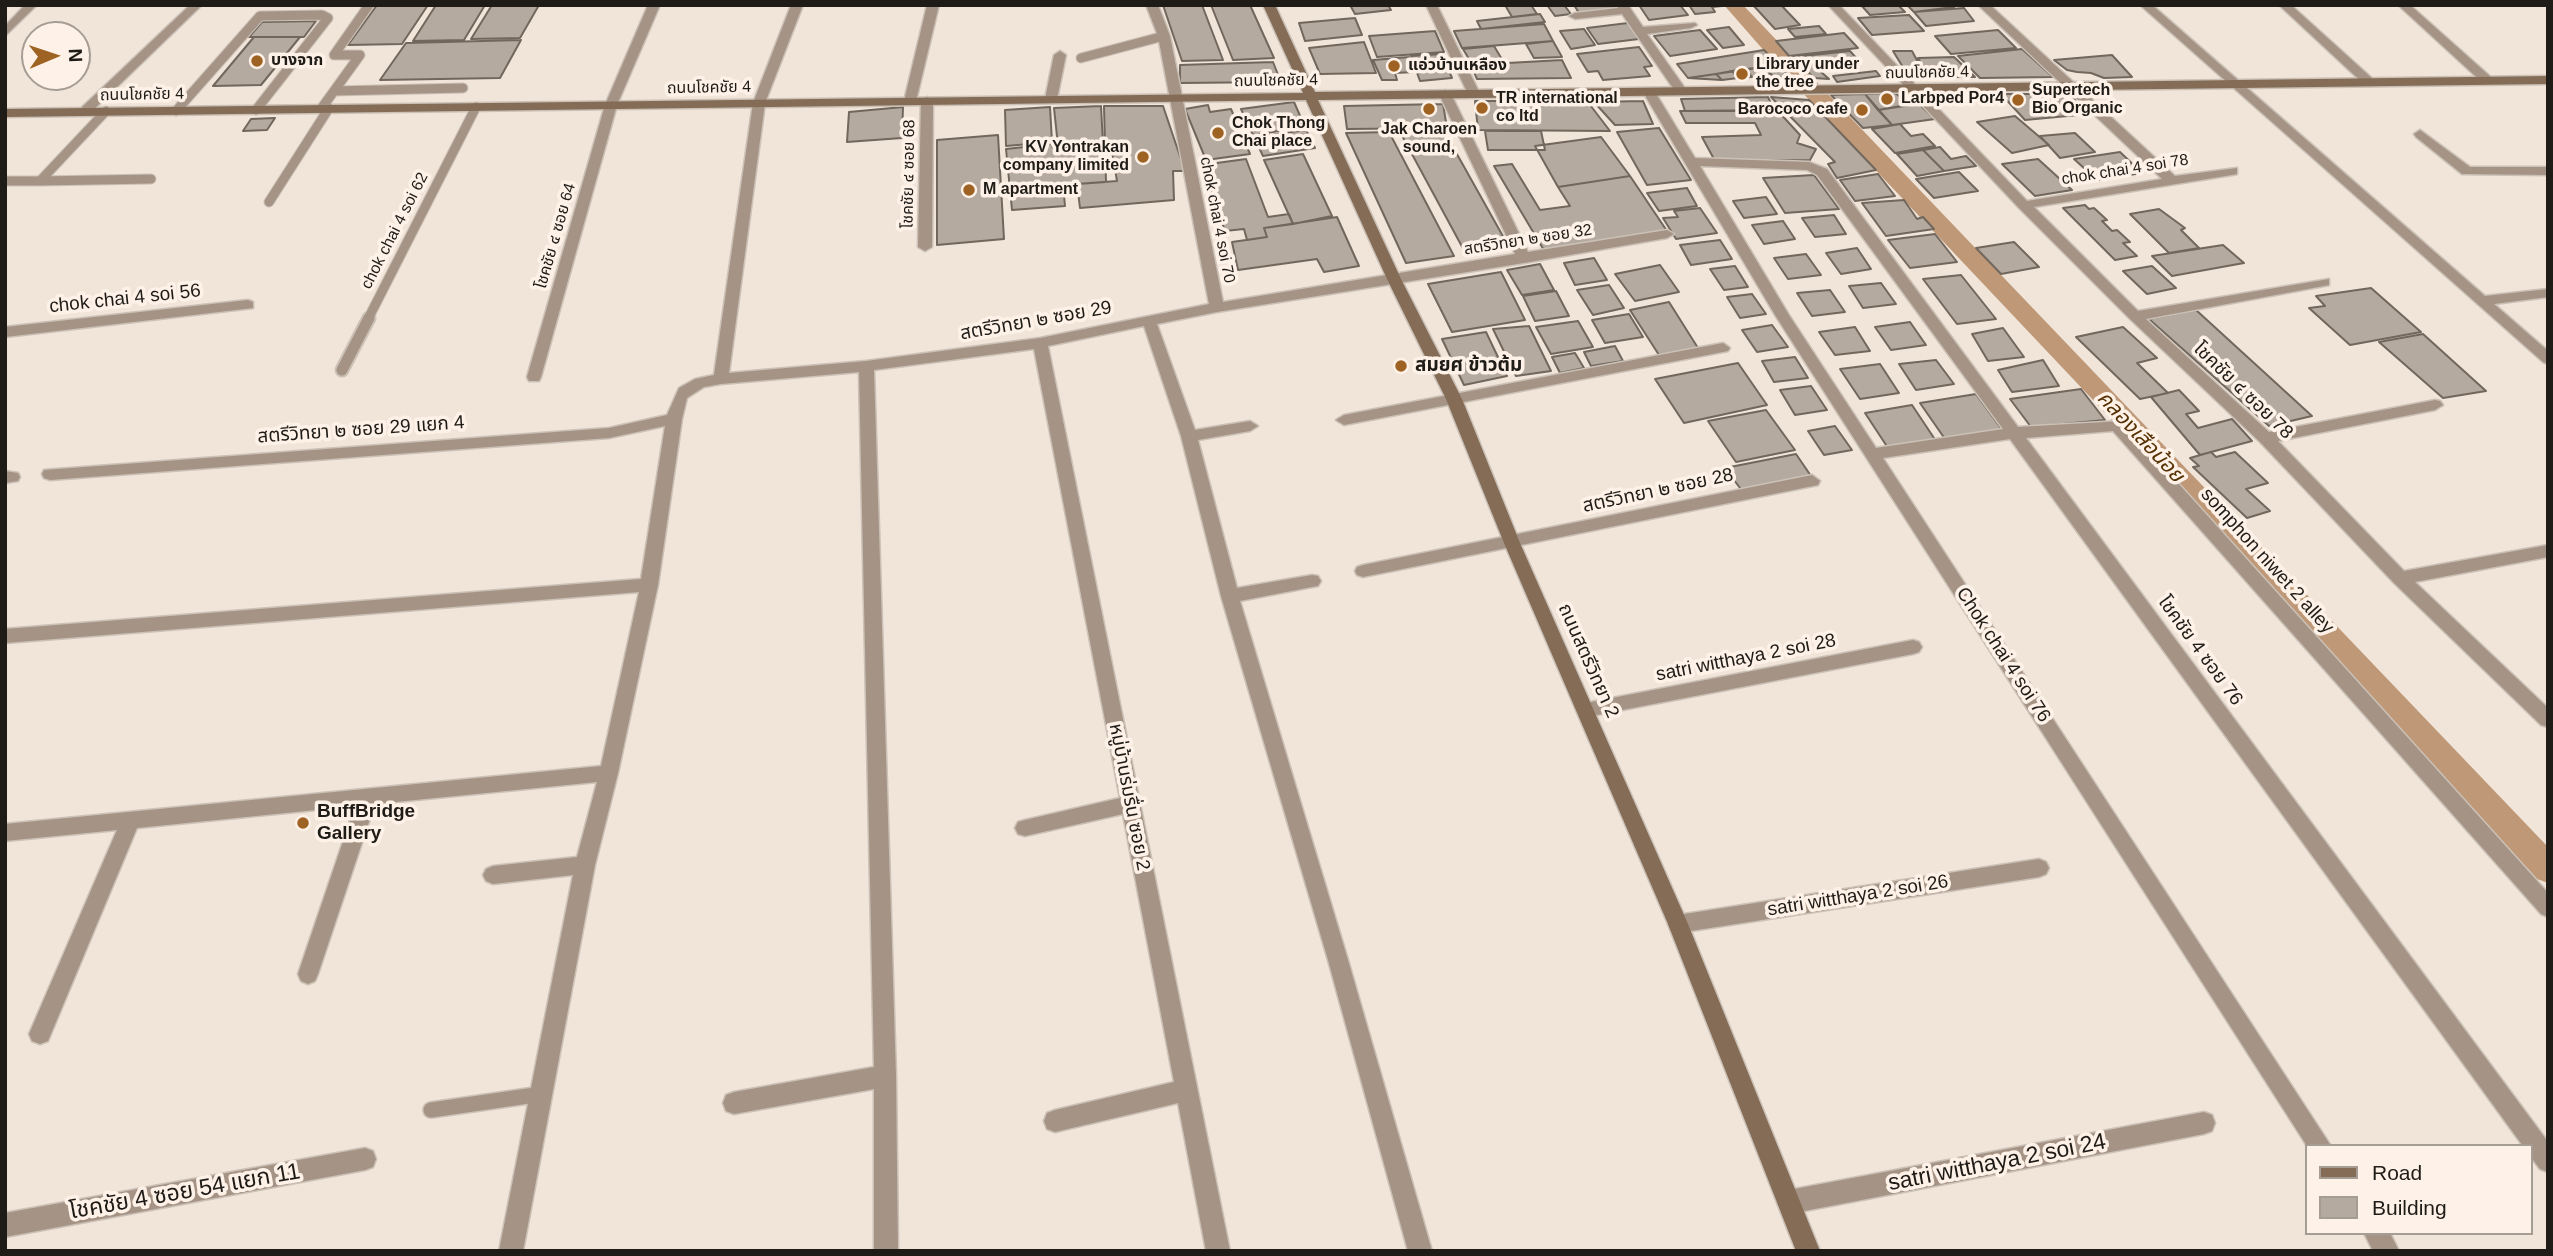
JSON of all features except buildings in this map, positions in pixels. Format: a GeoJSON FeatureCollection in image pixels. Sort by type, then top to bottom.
{"type":"FeatureCollection","features":[{"type":"Feature","properties":{"kind":"street"},"geometry":{"type":"LineString","coordinates":[[5,33],[32,5]]}},
{"type":"Feature","properties":{"kind":"street"},"geometry":{"type":"LineString","coordinates":[[85,112],[197,5]]}},
{"type":"Feature","properties":{"kind":"street","name":"โชคชัย ๔ ซอย 64"},"geometry":{"type":"LineString","coordinates":[[534,377],[611,105],[654,5]]}},
{"type":"Feature","properties":{"kind":"street"},"geometry":{"type":"LineString","coordinates":[[721,379],[759,103],[797,5]]}},
{"type":"Feature","properties":{"kind":"street"},"geometry":{"type":"LineString","coordinates":[[910,101],[933,5]]}},
{"type":"Feature","properties":{"kind":"street","name":"chok chai 4 soi 70"},"geometry":{"type":"LineString","coordinates":[[1152,5],[1164,36],[1217,307]]}},
{"type":"Feature","properties":{"kind":"street","name":"ถนนสตรีวิทยา 2"},"geometry":{"type":"LineString","coordinates":[[1269,5],[1394,279],[1454,400],[1512,543],[1678,924],[1808,1251]]}},
{"type":"Feature","properties":{"kind":"street"},"geometry":{"type":"LineString","coordinates":[[1431,5],[1474,94]]}},
{"type":"Feature","properties":{"kind":"street","name":"โชคชัย ๔ ซอย 78"},"geometry":{"type":"LineString","coordinates":[[1833,5],[2024,205],[2135,316],[2266,438],[2400,578],[2548,720]]}},
{"type":"Feature","properties":{"kind":"street"},"geometry":{"type":"LineString","coordinates":[[1983,5],[2172,181]]}},
{"type":"Feature","properties":{"kind":"street"},"geometry":{"type":"LineString","coordinates":[[2145,5],[2548,359]]}},
{"type":"Feature","properties":{"kind":"street"},"geometry":{"type":"LineString","coordinates":[[2284,5],[2370,83]]}},
{"type":"Feature","properties":{"kind":"street"},"geometry":{"type":"LineString","coordinates":[[2403,5],[2488,81]]}},
{"type":"Feature","properties":{"kind":"street"},"geometry":{"type":"LineString","coordinates":[[1575,16],[1624,8],[1681,91]]}},
{"type":"Feature","properties":{"kind":"street"},"geometry":{"type":"LineString","coordinates":[[1640,30],[1691,25]]}},
{"type":"Feature","properties":{"kind":"street"},"geometry":{"type":"LineString","coordinates":[[1051,99],[1060,55]]}},
{"type":"Feature","properties":{"kind":"street","name":"ถนนโชคชัย 4"},"geometry":{"type":"LineString","coordinates":[[5,113],[2548,80]]}},
{"type":"Feature","properties":{"kind":"street","name":"Chok chai 4 soi 76"},"geometry":{"type":"LineString","coordinates":[[1648,92],[1782,315],[2319,1144]]}},
{"type":"Feature","properties":{"kind":"street"},"geometry":{"type":"LineString","coordinates":[[1445,94],[1524,259]]}},
{"type":"Feature","properties":{"kind":"street","name":"โชคชัย ๔ ซอย 68"},"geometry":{"type":"LineString","coordinates":[[926,247],[927,101]]}},
{"type":"Feature","properties":{"kind":"street"},"geometry":{"type":"LineString","coordinates":[[2420,134],[2467,171],[2548,171]]}},
{"type":"Feature","properties":{"kind":"street","name":"โชคชัย 4 ซอย 76"},"geometry":{"type":"LineString","coordinates":[[1690,162],[1816,168],[1822,172],[2548,1161]]}},
{"type":"Feature","properties":{"kind":"street","name":"chok chai 4 soi 78"},"geometry":{"type":"LineString","coordinates":[[2024,205],[2232,171]]}},
{"type":"Feature","properties":{"kind":"street","name":"สตรีวิทยา ๒ ซอย 32"},"geometry":{"type":"LineString","coordinates":[[1394,279],[1667,234]]}},
{"type":"Feature","properties":{"kind":"street","name":"สตรีวิทยา ๒ ซอย 29"},"geometry":{"type":"LineString","coordinates":[[674,419],[684,392],[700,383],[866,366],[1040,343],[1217,307],[1394,279]]}},
{"type":"Feature","properties":{"kind":"street"},"geometry":{"type":"LineString","coordinates":[[2135,316],[2324,282]]}},
{"type":"Feature","properties":{"kind":"street"},"geometry":{"type":"LineString","coordinates":[[2482,301],[2548,293]]}},
{"type":"Feature","properties":{"kind":"street","name":"chok chai 4 soi 56"},"geometry":{"type":"LineString","coordinates":[[5,332],[248,305]]}},
{"type":"Feature","properties":{"kind":"street"},"geometry":{"type":"LineString","coordinates":[[1149,320],[1188,436],[1230,596],[1338,960],[1420,1251]]}},
{"type":"Feature","properties":{"kind":"street","name":"หมู่บ้านร่มรื่น ซอย 2"},"geometry":{"type":"LineString","coordinates":[[1040,343],[1218,1251]]}},
{"type":"Feature","properties":{"kind":"street"},"geometry":{"type":"LineString","coordinates":[[1344,420],[1723,348]]}},
{"type":"Feature","properties":{"kind":"street"},"geometry":{"type":"LineString","coordinates":[[866,366],[886,1251]]}},
{"type":"Feature","properties":{"kind":"street"},"geometry":{"type":"LineString","coordinates":[[2266,438],[2435,405]]}},
{"type":"Feature","properties":{"kind":"street"},"geometry":{"type":"LineString","coordinates":[[511,1251],[585,865],[609,773],[649,585],[674,419]]}},
{"type":"Feature","properties":{"kind":"street","name":"สตรีวิทยา ๒ ซอย 29 แยก 4"},"geometry":{"type":"LineString","coordinates":[[50,474],[609,433],[674,419]]}},
{"type":"Feature","properties":{"kind":"street","name":"somphon niwet 2 alley"},"geometry":{"type":"LineString","coordinates":[[1874,454],[2015,433],[2117,425],[2548,908]]}},
{"type":"Feature","properties":{"kind":"street"},"geometry":{"type":"LineString","coordinates":[[1188,436],[1250,426]]}},
{"type":"Feature","properties":{"kind":"street","name":"สตรีวิทยา ๒ ซอย 28"},"geometry":{"type":"LineString","coordinates":[[1363,571],[1812,481]]}},
{"type":"Feature","properties":{"kind":"street"},"geometry":{"type":"LineString","coordinates":[[2400,578],[2548,551]]}},
{"type":"Feature","properties":{"kind":"street"},"geometry":{"type":"LineString","coordinates":[[1230,596],[1312,581]]}},
{"type":"Feature","properties":{"kind":"street"},"geometry":{"type":"LineString","coordinates":[[5,636],[649,585]]}},
{"type":"Feature","properties":{"kind":"street","name":"satri witthaya 2 soi 28"},"geometry":{"type":"LineString","coordinates":[[1586,709],[1913,647]]}},
{"type":"Feature","properties":{"kind":"street"},"geometry":{"type":"LineString","coordinates":[[5,833],[609,773]]}},
{"type":"Feature","properties":{"kind":"street"},"geometry":{"type":"LineString","coordinates":[[308,974],[368,797]]}},
{"type":"Feature","properties":{"kind":"street"},"geometry":{"type":"LineString","coordinates":[[1025,828],[1131,804]]}},
{"type":"Feature","properties":{"kind":"street"},"geometry":{"type":"LineString","coordinates":[[40,1034],[130,822]]}},
{"type":"Feature","properties":{"kind":"street"},"geometry":{"type":"LineString","coordinates":[[493,875],[585,865]]}},
{"type":"Feature","properties":{"kind":"street","name":"satri witthaya 2 soi 26"},"geometry":{"type":"LineString","coordinates":[[1678,924],[2039,868]]}},
{"type":"Feature","properties":{"kind":"street"},"geometry":{"type":"LineString","coordinates":[[734,1103],[884,1076]]}},
{"type":"Feature","properties":{"kind":"street"},"geometry":{"type":"LineString","coordinates":[[1055,1121],[1187,1090]]}},
{"type":"Feature","properties":{"kind":"street","name":"satri witthaya 2 soi 24"},"geometry":{"type":"LineString","coordinates":[[1789,1202],[2204,1124]]}},
{"type":"Feature","properties":{"kind":"street","name":"โชคชัย 4 ซอย 54 แยก 11"},"geometry":{"type":"LineString","coordinates":[[5,1225],[365,1159]]}},
{"type":"Feature","properties":{"kind":"street"},"geometry":{"type":"LineString","coordinates":[[2377,1235],[2387,1251]]}},
{"type":"Feature","properties":{"kind":"lane"},"geometry":{"type":"LineString","coordinates":[[269,202],[334,91],[360,55],[334,55],[369,5]]}},
{"type":"Feature","properties":{"kind":"lane"},"geometry":{"type":"LineString","coordinates":[[176,110],[260,16],[322,15],[328,18],[256,110]]}},
{"type":"Feature","properties":{"kind":"lane"},"geometry":{"type":"LineString","coordinates":[[1081,58],[1164,36]]}},
{"type":"Feature","properties":{"kind":"lane"},"geometry":{"type":"LineString","coordinates":[[334,91],[463,88]]}},
{"type":"Feature","properties":{"kind":"lane","name":"chok chai 4 soi 62"},"geometry":{"type":"LineString","coordinates":[[342,370],[476,107]]}},
{"type":"Feature","properties":{"kind":"lane"},"geometry":{"type":"LineString","coordinates":[[40,181],[106,111]]}},
{"type":"Feature","properties":{"kind":"lane"},"geometry":{"type":"LineString","coordinates":[[5,181],[151,179]]}},
{"type":"Feature","properties":{"kind":"lane"},"geometry":{"type":"LineString","coordinates":[[431,1110],[541,1094]]}},
{"type":"Feature","properties":{"kind":"waterway","name":"คลองเสือน้อย"},"geometry":{"type":"LineString","coordinates":[[1733,5],[1787,65],[2206,503],[2548,869]]}},
{"type":"Feature","properties":{"kind":"place","name":"บางจาก"},"geometry":{"type":"Point","coordinates":[257,61]}},
{"type":"Feature","properties":{"kind":"place","name":"แอ่วบ้านเหลือง"},"geometry":{"type":"Point","coordinates":[1394,66]}},
{"type":"Feature","properties":{"kind":"place","name":"Library under the tree"},"geometry":{"type":"Point","coordinates":[1742,74]}},
{"type":"Feature","properties":{"kind":"place","name":"Larbped Por4"},"geometry":{"type":"Point","coordinates":[1887,99]}},
{"type":"Feature","properties":{"kind":"place","name":"Supertech Bio Organic"},"geometry":{"type":"Point","coordinates":[2018,100]}},
{"type":"Feature","properties":{"kind":"place","name":"TR international co ltd"},"geometry":{"type":"Point","coordinates":[1482,108]}},
{"type":"Feature","properties":{"kind":"place","name":"Jak Charoen sound,"},"geometry":{"type":"Point","coordinates":[1429,109]}},
{"type":"Feature","properties":{"kind":"place","name":"Barococo cafe"},"geometry":{"type":"Point","coordinates":[1862,110]}},
{"type":"Feature","properties":{"kind":"place","name":"Chok Thong Chai place"},"geometry":{"type":"Point","coordinates":[1218,133]}},
{"type":"Feature","properties":{"kind":"place","name":"KV Yontrakan company limited"},"geometry":{"type":"Point","coordinates":[1143,157]}},
{"type":"Feature","properties":{"kind":"place","name":"M apartment"},"geometry":{"type":"Point","coordinates":[969,190]}},
{"type":"Feature","properties":{"kind":"place","name":"สมยศ ข้าวต้ม"},"geometry":{"type":"Point","coordinates":[1401,366]}},
{"type":"Feature","properties":{"kind":"place","name":"BuffBridge Gallery"},"geometry":{"type":"Point","coordinates":[303,823]}}]}
